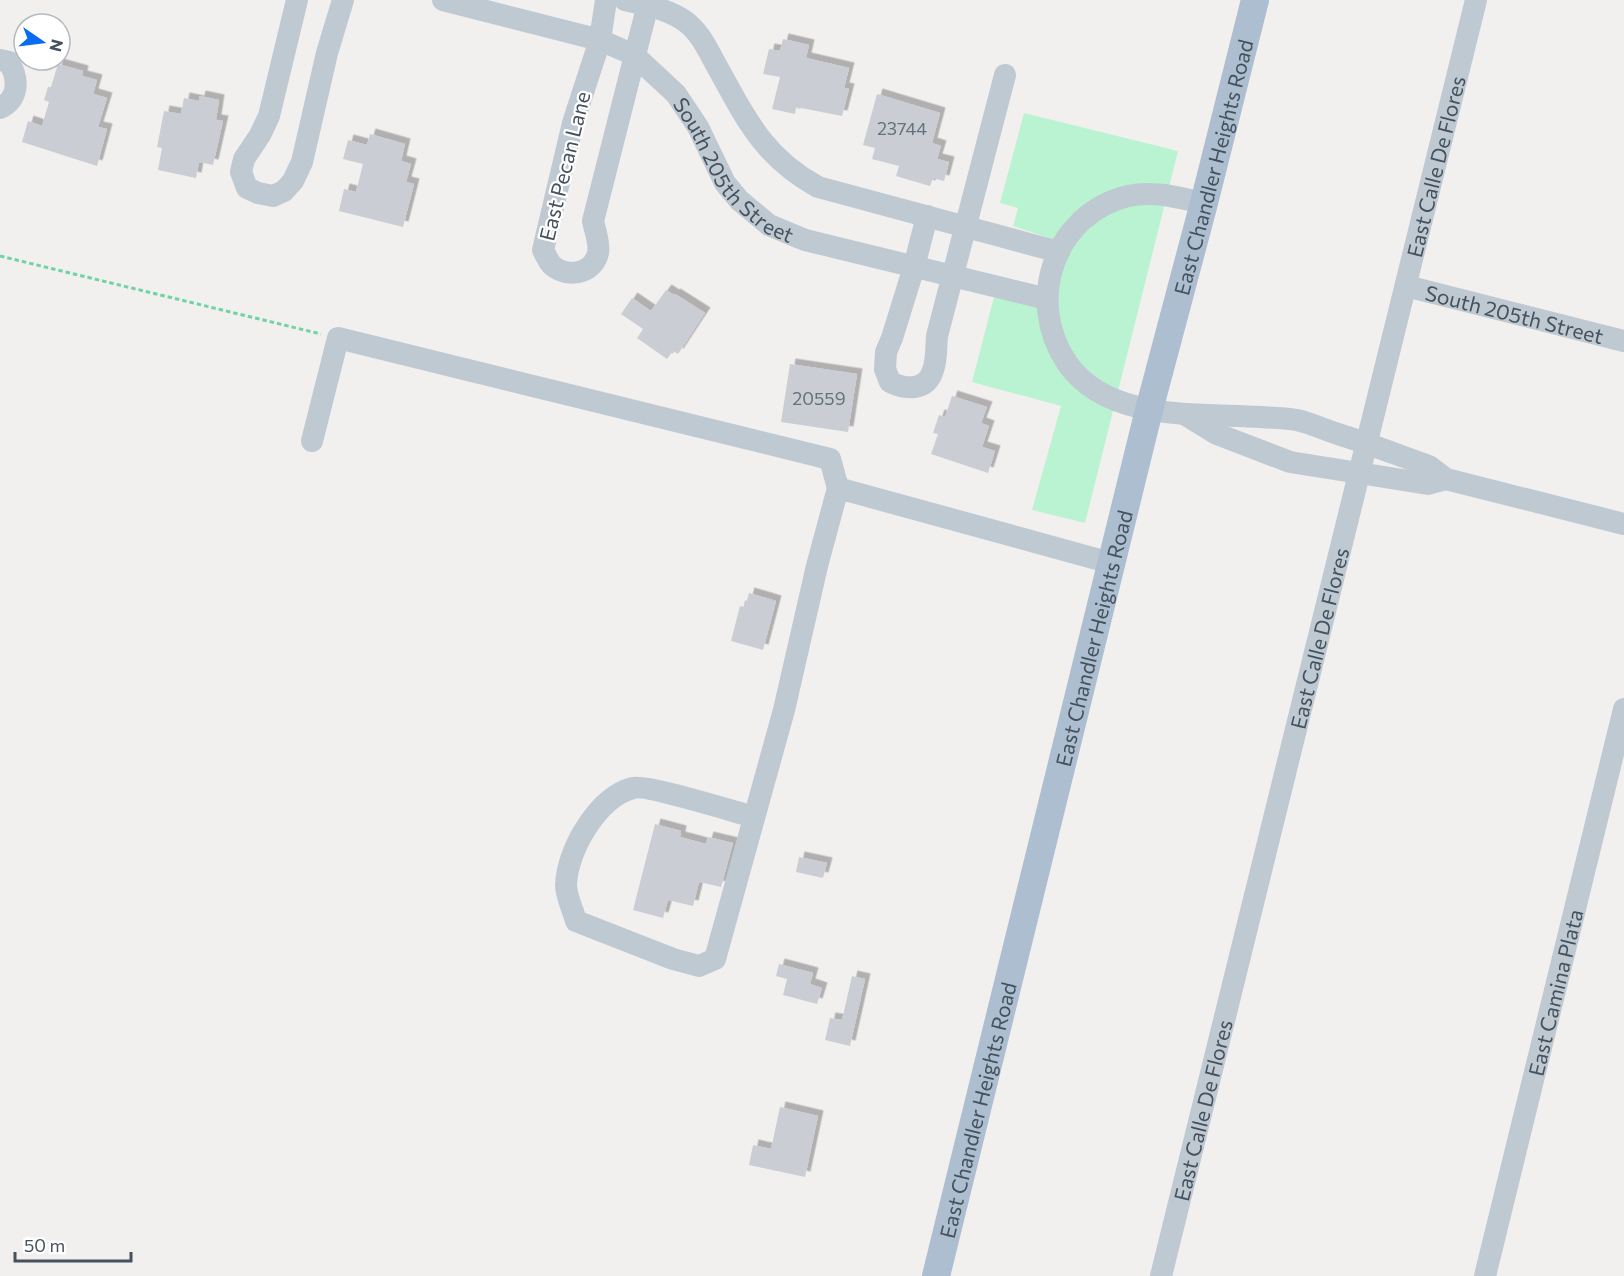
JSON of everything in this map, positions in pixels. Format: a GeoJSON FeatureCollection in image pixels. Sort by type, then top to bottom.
{"type":"FeatureCollection","features":[{"type":"Feature","properties":{"kind":"main road","name":"East Chandler Heights Road"},"geometry":{"type":"LineString","coordinates":[[936,1276],[1149,410],[1255,0]]}},
{"type":"Feature","properties":{"kind":"street"},"geometry":{"type":"LineString","coordinates":[[297,0],[269,116],[244,159],[241,172],[247,188],[273,196],[284,191],[293,181],[302,162],[327,53],[343,0]]}},
{"type":"Feature","properties":{"kind":"street","name":"South 205th Street"},"geometry":{"type":"LineString","coordinates":[[443,0],[600,40],[634,55],[676,94],[698,128],[725,183],[739,200],[769,225],[805,240],[1047,299]]}},
{"type":"Feature","properties":{"kind":"street","name":"East Pecan Lane"},"geometry":{"type":"LineString","coordinates":[[606,0],[600,40],[573,123],[543,250],[551,264],[563,273],[581,273],[590,268],[598,255],[593,221],[648,3]]}},
{"type":"Feature","properties":{"kind":"street","name":"South 205th Street"},"geometry":{"type":"LineString","coordinates":[[625,0],[648,3],[685,21],[708,47],[751,128],[766,148],[790,170],[818,187],[1059,252]]}},
{"type":"Feature","properties":{"kind":"street","name":"East Calle De Flores"},"geometry":{"type":"LineString","coordinates":[[1161,1276],[1476,0]]}},
{"type":"Feature","properties":{"kind":"street"},"geometry":{"type":"LineString","coordinates":[[0,60],[9,63],[16,74],[16,90],[11,101],[0,108]]}},
{"type":"Feature","properties":{"kind":"street"},"geometry":{"type":"LineString","coordinates":[[927,216],[914,267],[886,352],[885,369],[890,382],[902,388],[918,387],[926,382],[933,370],[937,336],[1005,75]]}},
{"type":"Feature","properties":{"kind":"street"},"geometry":{"type":"LineString","coordinates":[[1204,203],[1160,194],[1128,196],[1098,209],[1072,232],[1059,252],[1047,286],[1047,299],[1050,327],[1068,363],[1084,381],[1101,393],[1149,410],[1186,415],[1296,420],[1429,466],[1446,479],[1624,524]]}},
{"type":"Feature","properties":{"kind":"street","name":"South 205th Street"},"geometry":{"type":"LineString","coordinates":[[1407,286],[1624,341]]}},
{"type":"Feature","properties":{"kind":"street"},"geometry":{"type":"LineString","coordinates":[[312,441],[338,338],[830,459],[838,488],[817,566],[784,710],[715,959],[699,966],[674,959],[576,921],[566,886],[572,857],[593,815],[613,798],[634,787],[754,817]]}},
{"type":"Feature","properties":{"kind":"street"},"geometry":{"type":"LineString","coordinates":[[1186,415],[1218,434],[1290,462],[1428,484],[1446,479]]}},
{"type":"Feature","properties":{"kind":"street"},"geometry":{"type":"LineString","coordinates":[[838,488],[1111,563]]}},
{"type":"Feature","properties":{"kind":"street","name":"East Camina Plata"},"geometry":{"type":"LineString","coordinates":[[1485,1276],[1624,709]]}},
{"type":"Feature","properties":{"kind":"path"},"geometry":{"type":"LineString","coordinates":[[0,256],[338,338]]}},
{"type":"Feature","properties":{"kind":"green space"},"geometry":{"type":"Polygon","coordinates":[[[1024,113],[1178,151],[1085,523],[1032,510],[1061,406],[972,382],[995,293],[1036,305],[1052,239],[1013,226],[1018,208],[1000,203],[1024,113]]]}},
{"type":"Feature","properties":{"kind":"building"},"geometry":{"type":"Polygon","coordinates":[[[783,39],[809,45],[806,58],[849,68],[844,88],[849,89],[842,116],[796,107],[795,114],[772,109],[780,77],[763,74],[769,49],[780,51],[783,39]]]}},
{"type":"Feature","properties":{"kind":"building"},"geometry":{"type":"Polygon","coordinates":[[[72,68],[83,71],[82,76],[97,80],[93,94],[107,98],[98,127],[107,129],[97,166],[22,142],[28,121],[42,126],[49,102],[44,100],[48,87],[51,87],[56,72],[72,72],[72,68]]]}},
{"type":"Feature","properties":{"kind":"building"},"geometry":{"type":"Polygon","coordinates":[[[877,94],[940,113],[932,143],[941,146],[937,159],[949,162],[944,181],[933,178],[930,186],[896,176],[899,166],[872,159],[875,148],[863,145],[877,94]]]}},
{"type":"Feature","properties":{"kind":"building"},"geometry":{"type":"Polygon","coordinates":[[[200,96],[219,100],[216,120],[223,121],[213,165],[199,162],[196,178],[158,170],[162,148],[157,147],[164,111],[181,114],[184,98],[199,101],[200,96]]]}},
{"type":"Feature","properties":{"kind":"building"},"geometry":{"type":"Polygon","coordinates":[[[370,134],[405,144],[401,161],[411,164],[406,182],[414,184],[403,227],[339,211],[344,189],[356,192],[363,164],[343,159],[348,140],[367,145],[370,134]]]}},
{"type":"Feature","properties":{"kind":"building"},"geometry":{"type":"Polygon","coordinates":[[[666,290],[705,313],[678,354],[673,351],[667,359],[637,338],[643,329],[621,314],[632,298],[651,311],[666,290]]]}},
{"type":"Feature","properties":{"kind":"building"},"geometry":{"type":"Polygon","coordinates":[[[790,364],[857,374],[848,432],[781,422],[790,364]]]}},
{"type":"Feature","properties":{"kind":"building"},"geometry":{"type":"Polygon","coordinates":[[[952,396],[987,407],[981,423],[989,426],[982,447],[995,451],[988,473],[931,454],[938,434],[933,433],[939,415],[945,417],[952,396]]]}},
{"type":"Feature","properties":{"kind":"building"},"geometry":{"type":"Polygon","coordinates":[[[749,593],[776,601],[763,650],[731,641],[740,606],[745,607],[749,593]]]}},
{"type":"Feature","properties":{"kind":"building"},"geometry":{"type":"Polygon","coordinates":[[[655,824],[681,831],[680,837],[706,844],[708,837],[733,843],[721,887],[699,882],[693,906],[668,900],[663,918],[633,910],[655,824]]]}},
{"type":"Feature","properties":{"kind":"building"},"geometry":{"type":"Polygon","coordinates":[[[799,857],[827,863],[823,878],[796,872],[799,857]]]}},
{"type":"Feature","properties":{"kind":"building"},"geometry":{"type":"Polygon","coordinates":[[[779,964],[813,973],[810,984],[822,988],[817,1004],[783,995],[787,979],[776,976],[779,964]]]}},
{"type":"Feature","properties":{"kind":"building"},"geometry":{"type":"Polygon","coordinates":[[[852,976],[865,979],[850,1046],[825,1040],[830,1018],[842,1020],[852,976]]]}},
{"type":"Feature","properties":{"kind":"building"},"geometry":{"type":"Polygon","coordinates":[[[780,1107],[818,1116],[805,1177],[749,1165],[753,1145],[771,1149],[780,1107]]]}}]}
